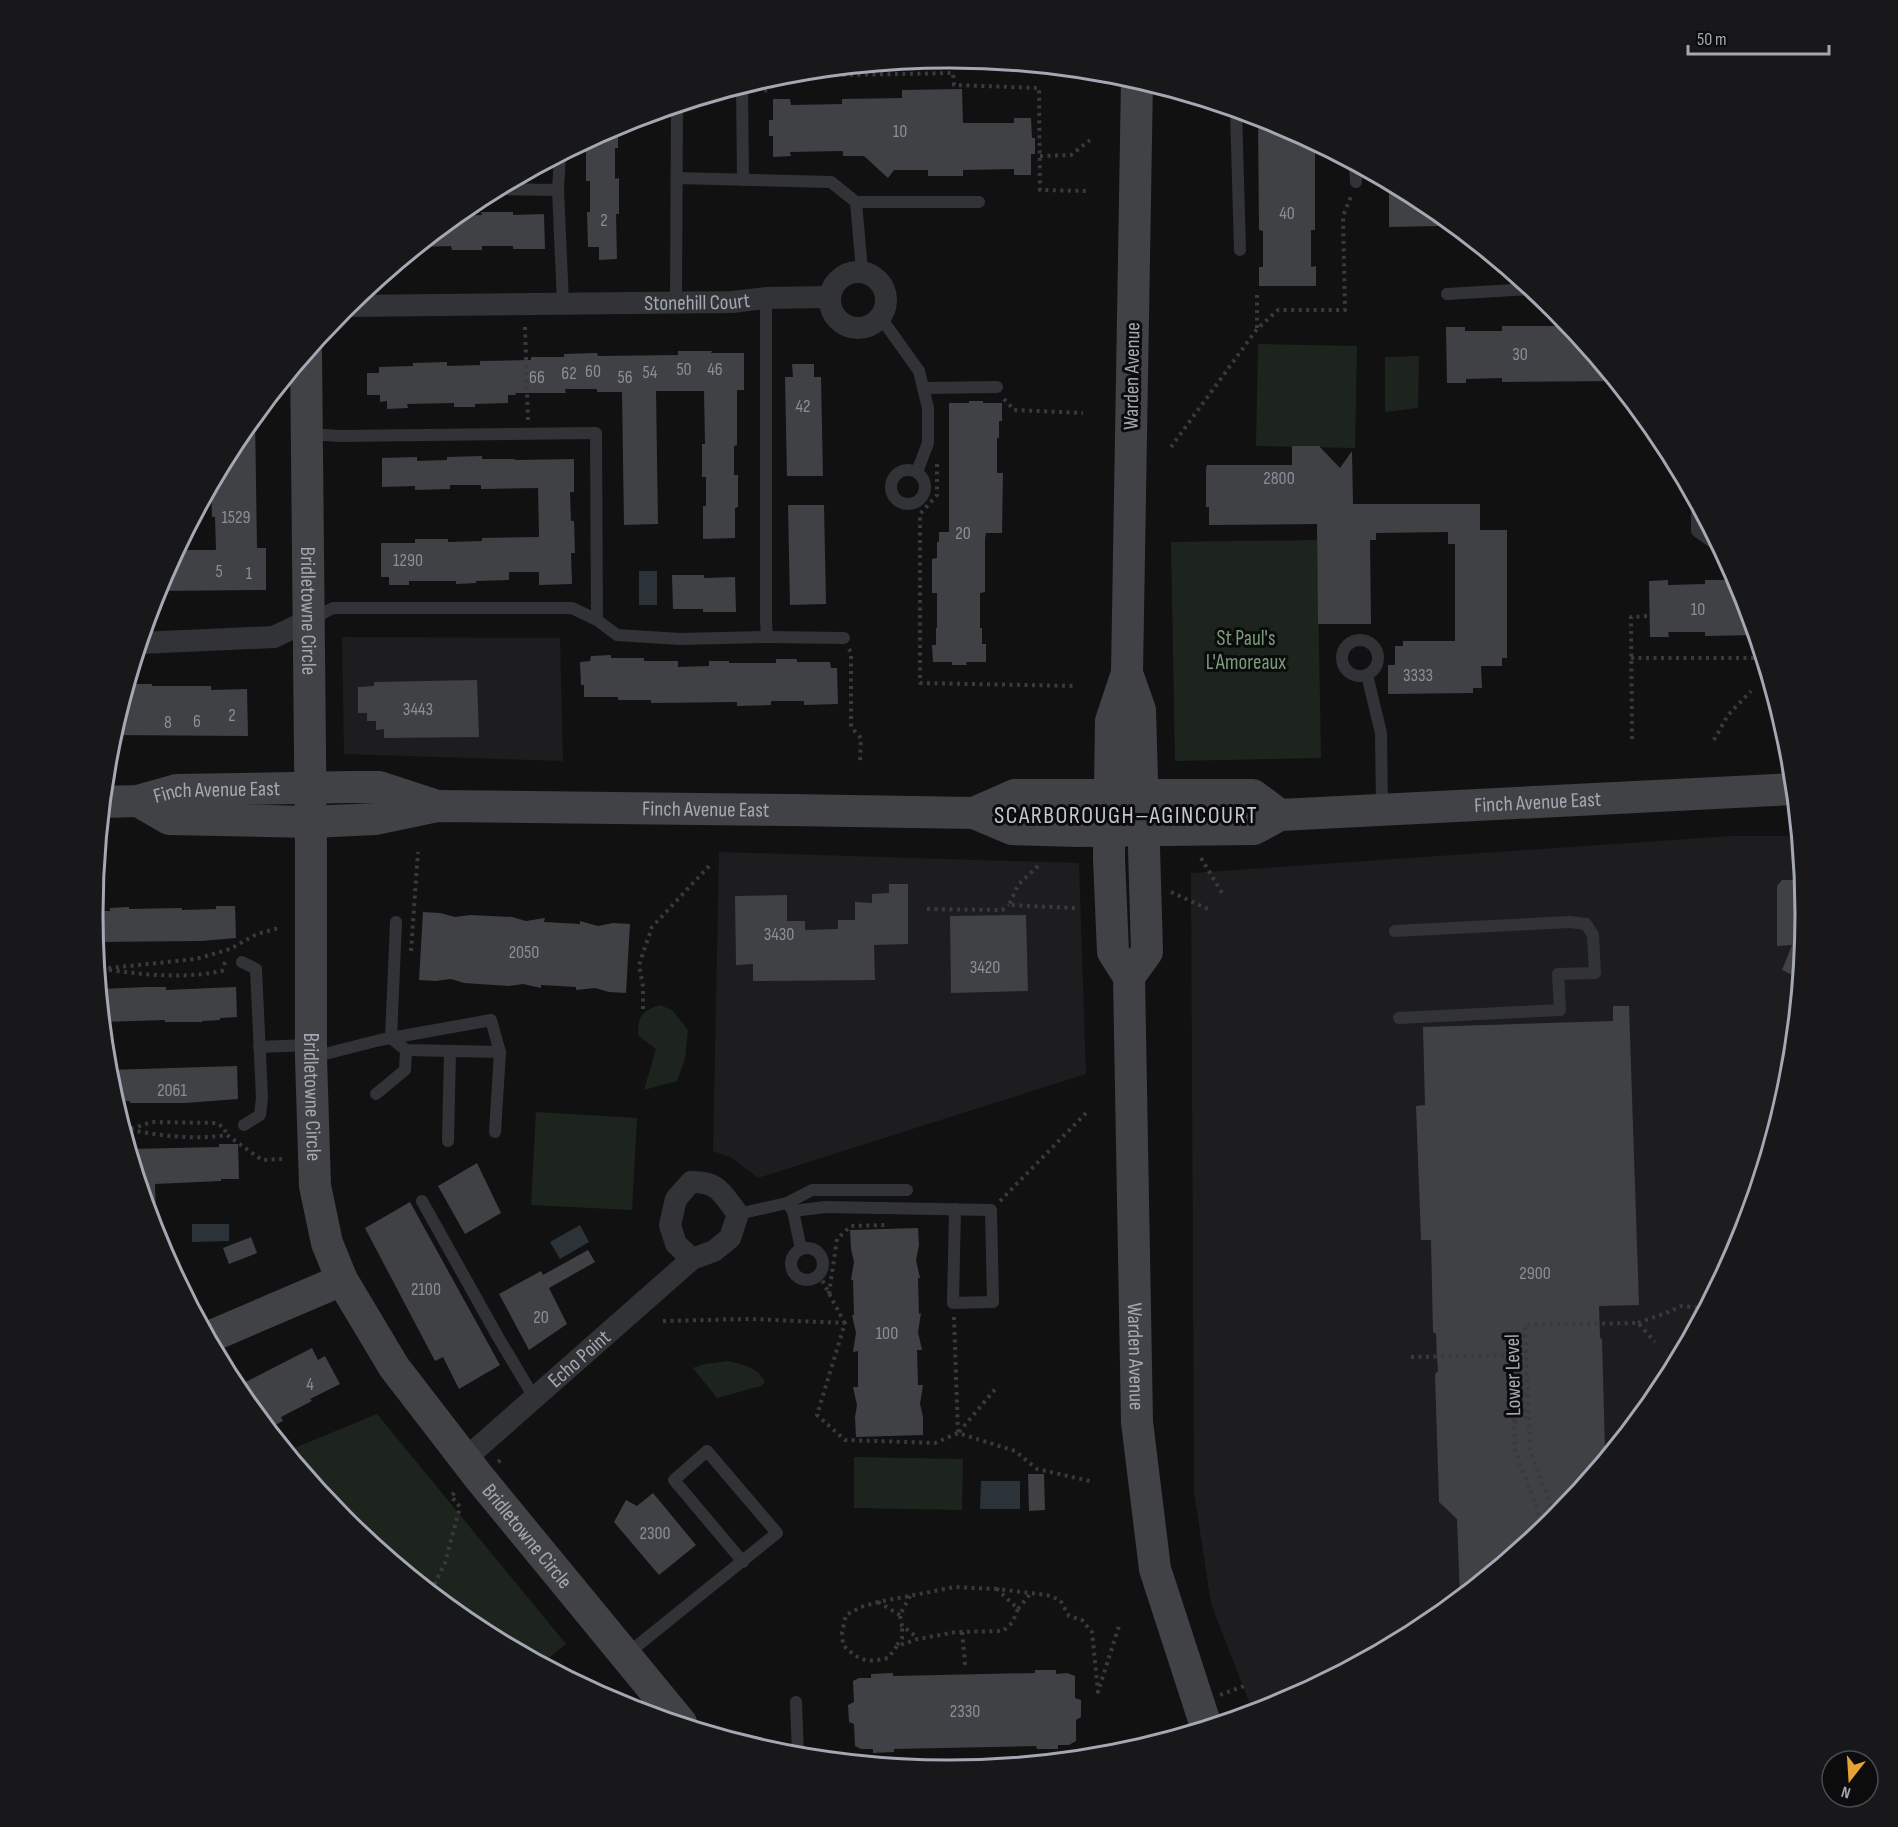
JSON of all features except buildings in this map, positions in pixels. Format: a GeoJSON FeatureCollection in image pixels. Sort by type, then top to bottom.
{"type":"FeatureCollection","features":[{"type":"Feature","properties":{"kind":"main road","name":"Warden Avenue"},"geometry":{"type":"LineString","coordinates":[[1137,89],[1127,673],[1140,710],[1126,796],[1110,831],[1109,858],[1113,952],[1129,977],[1137,1422],[1155,1569],[1204,1720]]}},
{"type":"Feature","properties":{"kind":"main road","name":"Bridletowne Circle"},"geometry":{"type":"LineString","coordinates":[[306,364],[311,1051],[315,1186],[327,1243],[342,1280],[394,1367],[464,1473],[625,1655],[673,1714]]}},
{"type":"Feature","properties":{"kind":"main road","name":"Finch Avenue East"},"geometry":{"type":"LineString","coordinates":[[110,802],[138,801],[177,789],[310,786],[380,787],[437,806]]}},
{"type":"Feature","properties":{"kind":"main road","name":"Finch Avenue East"},"geometry":{"type":"LineString","coordinates":[[138,801],[169,819],[311,822],[375,819],[437,806],[974,813],[1012,829],[1142,831],[1254,830],[1280,815],[1786,789]]}},
{"type":"Feature","properties":{"kind":"main road","name":"Finch Avenue East"},"geometry":{"type":"LineString","coordinates":[[974,813],[1015,795],[1253,795],[1280,815]]}},
{"type":"Feature","properties":{"kind":"main road","name":"Warden Avenue"},"geometry":{"type":"LineString","coordinates":[[1126,796],[1142,831],[1147,952],[1129,977]]}},
{"type":"Feature","properties":{"kind":"main road"},"geometry":{"type":"LineString","coordinates":[[215,1334],[342,1280]]}},
{"type":"Feature","properties":{"kind":"street"},"geometry":{"type":"LineString","coordinates":[[862,271],[876,277],[886,290],[887,305],[881,318],[869,327],[854,328],[841,323],[832,312],[830,297],[833,286],[840,277],[851,272],[862,271]]}},
{"type":"Feature","properties":{"kind":"street","name":"Stonehill Court"},"geometry":{"type":"LineString","coordinates":[[361,306],[732,302],[766,298],[830,297]]}},
{"type":"Feature","properties":{"kind":"street"},"geometry":{"type":"LineString","coordinates":[[148,643],[274,637],[309,620]]}},
{"type":"Feature","properties":{"kind":"street"},"geometry":{"type":"LineString","coordinates":[[692,1259],[676,1244],[670,1225],[676,1199],[691,1182],[704,1181],[717,1186],[738,1214]]}},
{"type":"Feature","properties":{"kind":"street","name":"Echo Point"},"geometry":{"type":"LineString","coordinates":[[464,1473],[493,1433],[692,1259],[714,1251],[730,1238],[738,1214]]}},
{"type":"Feature","properties":{"kind":"lane"},"geometry":{"type":"LineString","coordinates":[[742,93],[743,180]]}},
{"type":"Feature","properties":{"kind":"lane"},"geometry":{"type":"LineString","coordinates":[[676,302],[677,112]]}},
{"type":"Feature","properties":{"kind":"lane"},"geometry":{"type":"LineString","coordinates":[[1236,118],[1240,250]]}},
{"type":"Feature","properties":{"kind":"lane"},"geometry":{"type":"LineString","coordinates":[[560,163],[558,190],[563,303]]}},
{"type":"Feature","properties":{"kind":"lane"},"geometry":{"type":"LineString","coordinates":[[1355,172],[1356,182]]}},
{"type":"Feature","properties":{"kind":"lane"},"geometry":{"type":"LineString","coordinates":[[677,178],[831,182],[856,202],[980,202]]}},
{"type":"Feature","properties":{"kind":"lane"},"geometry":{"type":"LineString","coordinates":[[513,189],[558,190]]}},
{"type":"Feature","properties":{"kind":"lane"},"geometry":{"type":"LineString","coordinates":[[856,202],[862,271]]}},
{"type":"Feature","properties":{"kind":"lane"},"geometry":{"type":"LineString","coordinates":[[1447,294],[1521,291]]}},
{"type":"Feature","properties":{"kind":"lane"},"geometry":{"type":"LineString","coordinates":[[766,298],[767,637]]}},
{"type":"Feature","properties":{"kind":"lane"},"geometry":{"type":"LineString","coordinates":[[881,318],[919,371],[928,408],[928,443],[917,472]]}},
{"type":"Feature","properties":{"kind":"lane"},"geometry":{"type":"LineString","coordinates":[[923,388],[995,393]]}},
{"type":"Feature","properties":{"kind":"lane"},"geometry":{"type":"LineString","coordinates":[[307,434],[340,436],[596,433],[597,620]]}},
{"type":"Feature","properties":{"kind":"lane"},"geometry":{"type":"LineString","coordinates":[[1697,519],[1697,531],[1708,539]]}},
{"type":"Feature","properties":{"kind":"lane"},"geometry":{"type":"LineString","coordinates":[[309,620],[333,608],[572,608],[597,620],[617,635],[680,639],[844,638]]}},
{"type":"Feature","properties":{"kind":"lane"},"geometry":{"type":"LineString","coordinates":[[1367,675],[1381,733],[1382,809]]}},
{"type":"Feature","properties":{"kind":"lane"},"geometry":{"type":"LineString","coordinates":[[391,1038],[396,922]]}},
{"type":"Feature","properties":{"kind":"lane"},"geometry":{"type":"LineString","coordinates":[[1395,931],[1570,922],[1586,924],[1593,934],[1595,973],[1558,974],[1560,1010],[1399,1018]]}},
{"type":"Feature","properties":{"kind":"lane"},"geometry":{"type":"LineString","coordinates":[[243,962],[256,969],[262,1098],[260,1115],[244,1125]]}},
{"type":"Feature","properties":{"kind":"lane"},"geometry":{"type":"LineString","coordinates":[[259,1047],[311,1051],[491,1020],[500,1052],[495,1132]]}},
{"type":"Feature","properties":{"kind":"lane"},"geometry":{"type":"LineString","coordinates":[[391,1038],[406,1050],[500,1052]]}},
{"type":"Feature","properties":{"kind":"lane"},"geometry":{"type":"LineString","coordinates":[[376,1094],[405,1070],[406,1050]]}},
{"type":"Feature","properties":{"kind":"lane"},"geometry":{"type":"LineString","coordinates":[[448,1141],[450,1051]]}},
{"type":"Feature","properties":{"kind":"lane"},"geometry":{"type":"LineString","coordinates":[[790,1207],[812,1190],[907,1190]]}},
{"type":"Feature","properties":{"kind":"lane"},"geometry":{"type":"LineString","coordinates":[[422,1201],[535,1398]]}},
{"type":"Feature","properties":{"kind":"lane"},"geometry":{"type":"LineString","coordinates":[[738,1214],[790,1207],[825,1207],[955,1209],[991,1210],[993,1302],[953,1303],[955,1209]]}},
{"type":"Feature","properties":{"kind":"lane"},"geometry":{"type":"LineString","coordinates":[[790,1207],[801,1249]]}},
{"type":"Feature","properties":{"kind":"lane"},"geometry":{"type":"LineString","coordinates":[[801,1249],[811,1249],[820,1254],[823,1265],[819,1274],[811,1280],[800,1279],[791,1266],[793,1256],[801,1249]]}},
{"type":"Feature","properties":{"kind":"lane"},"geometry":{"type":"LineString","coordinates":[[625,1655],[743,1562],[777,1533],[707,1451],[674,1480],[743,1562]]}},
{"type":"Feature","properties":{"kind":"lane"},"geometry":{"type":"LineString","coordinates":[[796,1702],[798,1745]]}},
{"type":"Feature","properties":{"kind":"path"},"geometry":{"type":"LineString","coordinates":[[838,75],[953,73],[954,85],[1039,88],[1040,190],[1089,191]]}},
{"type":"Feature","properties":{"kind":"path"},"geometry":{"type":"LineString","coordinates":[[764,91],[771,87]]}},
{"type":"Feature","properties":{"kind":"path"},"geometry":{"type":"LineString","coordinates":[[1040,156],[1071,155],[1090,140]]}},
{"type":"Feature","properties":{"kind":"path"},"geometry":{"type":"LineString","coordinates":[[1171,447],[1257,329],[1278,310],[1345,310],[1343,216],[1356,182]]}},
{"type":"Feature","properties":{"kind":"path"},"geometry":{"type":"LineString","coordinates":[[1257,294],[1257,329]]}},
{"type":"Feature","properties":{"kind":"path"},"geometry":{"type":"LineString","coordinates":[[525,327],[529,434]]}},
{"type":"Feature","properties":{"kind":"path"},"geometry":{"type":"LineString","coordinates":[[995,393],[1006,399],[1014,410],[1083,413]]}},
{"type":"Feature","properties":{"kind":"path"},"geometry":{"type":"LineString","coordinates":[[937,462],[937,495],[920,514],[920,684],[1077,686]]}},
{"type":"Feature","properties":{"kind":"path"},"geometry":{"type":"LineString","coordinates":[[1632,739],[1631,616],[1647,616]]}},
{"type":"Feature","properties":{"kind":"path"},"geometry":{"type":"LineString","coordinates":[[844,638],[851,653],[851,727],[861,738],[860,762]]}},
{"type":"Feature","properties":{"kind":"path"},"geometry":{"type":"LineString","coordinates":[[1631,658],[1755,658]]}},
{"type":"Feature","properties":{"kind":"path"},"geometry":{"type":"LineString","coordinates":[[1714,740],[1728,715],[1751,691]]}},
{"type":"Feature","properties":{"kind":"path"},"geometry":{"type":"LineString","coordinates":[[409,958],[412,950],[418,852]]}},
{"type":"Feature","properties":{"kind":"path"},"geometry":{"type":"LineString","coordinates":[[1201,858],[1222,893]]}},
{"type":"Feature","properties":{"kind":"path"},"geometry":{"type":"LineString","coordinates":[[643,1009],[643,987],[639,965],[652,927],[710,865]]}},
{"type":"Feature","properties":{"kind":"path"},"geometry":{"type":"LineString","coordinates":[[927,909],[1002,910],[1009,904],[1018,885],[1038,866]]}},
{"type":"Feature","properties":{"kind":"path"},"geometry":{"type":"LineString","coordinates":[[1171,892],[1208,909]]}},
{"type":"Feature","properties":{"kind":"path"},"geometry":{"type":"LineString","coordinates":[[1009,904],[1075,908]]}},
{"type":"Feature","properties":{"kind":"path"},"geometry":{"type":"LineString","coordinates":[[105,969],[196,959],[230,949],[256,934],[279,928]]}},
{"type":"Feature","properties":{"kind":"path"},"geometry":{"type":"LineString","coordinates":[[105,971],[196,976],[222,971],[230,949]]}},
{"type":"Feature","properties":{"kind":"path"},"geometry":{"type":"LineString","coordinates":[[991,1210],[1088,1111]]}},
{"type":"Feature","properties":{"kind":"path"},"geometry":{"type":"LineString","coordinates":[[131,1129],[151,1122],[217,1123],[224,1128],[227,1136],[262,1160],[282,1159]]}},
{"type":"Feature","properties":{"kind":"path"},"geometry":{"type":"LineString","coordinates":[[131,1129],[150,1134],[206,1138],[227,1136]]}},
{"type":"Feature","properties":{"kind":"path"},"geometry":{"type":"LineString","coordinates":[[829,1294],[837,1239],[851,1226],[895,1225]]}},
{"type":"Feature","properties":{"kind":"path"},"geometry":{"type":"LineString","coordinates":[[819,1274],[845,1323],[818,1415],[845,1440],[935,1443],[958,1433],[997,1387]]}},
{"type":"Feature","properties":{"kind":"path"},"geometry":{"type":"LineString","coordinates":[[953,1303],[958,1433]]}},
{"type":"Feature","properties":{"kind":"path"},"geometry":{"type":"LineString","coordinates":[[1655,1341],[1638,1323],[1681,1306],[1698,1307]]}},
{"type":"Feature","properties":{"kind":"path"},"geometry":{"type":"LineString","coordinates":[[663,1321],[750,1318],[845,1323]]}},
{"type":"Feature","properties":{"kind":"path","name":"Lower Level"},"geometry":{"type":"LineString","coordinates":[[1551,1508],[1530,1450],[1525,1325],[1638,1323]]}},
{"type":"Feature","properties":{"kind":"path"},"geometry":{"type":"LineString","coordinates":[[1411,1358],[1512,1355],[1515,1450],[1538,1511],[1538,1521]]}},
{"type":"Feature","properties":{"kind":"path"},"geometry":{"type":"LineString","coordinates":[[1514,1428],[1527,1383]]}},
{"type":"Feature","properties":{"kind":"path"},"geometry":{"type":"LineString","coordinates":[[1513,1384],[1529,1427]]}},
{"type":"Feature","properties":{"kind":"path"},"geometry":{"type":"LineString","coordinates":[[958,1433],[1015,1451],[1037,1469],[1094,1482]]}},
{"type":"Feature","properties":{"kind":"path"},"geometry":{"type":"LineString","coordinates":[[498,1462],[504,1458]]}},
{"type":"Feature","properties":{"kind":"path"},"geometry":{"type":"LineString","coordinates":[[434,1585],[445,1563],[460,1507],[451,1496],[464,1473]]}},
{"type":"Feature","properties":{"kind":"path"},"geometry":{"type":"LineString","coordinates":[[910,1596],[900,1616],[902,1638],[888,1658],[872,1662],[855,1657],[843,1645],[842,1632],[846,1615],[878,1602],[955,1587],[1047,1595],[1060,1600],[1069,1616],[1082,1620],[1092,1632],[1098,1692],[1119,1626]]}},
{"type":"Feature","properties":{"kind":"path"},"geometry":{"type":"LineString","coordinates":[[998,1589],[1018,1609]]}},
{"type":"Feature","properties":{"kind":"path"},"geometry":{"type":"LineString","coordinates":[[897,1646],[918,1639],[963,1632],[1003,1630],[1012,1623],[1018,1609],[1031,1593]]}},
{"type":"Feature","properties":{"kind":"path"},"geometry":{"type":"LineString","coordinates":[[878,1602],[900,1616]]}},
{"type":"Feature","properties":{"kind":"path"},"geometry":{"type":"LineString","coordinates":[[902,1626],[918,1639]]}},
{"type":"Feature","properties":{"kind":"path"},"geometry":{"type":"LineString","coordinates":[[963,1632],[965,1663],[963,1669]]}},
{"type":"Feature","properties":{"kind":"shaded area"},"geometry":{"type":"Polygon","coordinates":[[[639,571],[657,571],[657,605],[639,605],[639,571]]]}},
{"type":"Feature","properties":{"kind":"shaded area"},"geometry":{"type":"Polygon","coordinates":[[[342,637],[560,638],[563,761],[344,754],[342,637]]]}},
{"type":"Feature","properties":{"kind":"shaded area"},"geometry":{"type":"Polygon","coordinates":[[[1731,836],[1791,836],[1793,858],[1795,914],[1788,1024],[1779,1079],[1766,1132],[1731,1237],[1708,1288],[1652,1384],[1620,1429],[1547,1512],[1507,1550],[1464,1585],[1419,1617],[1372,1646],[1323,1672],[1250,1704],[1211,1604],[1194,1492],[1191,873],[1731,836]]]}},
{"type":"Feature","properties":{"kind":"shaded area"},"geometry":{"type":"Polygon","coordinates":[[[719,852],[1079,863],[1086,1074],[758,1178],[732,1158],[713,1151],[719,852]]]}},
{"type":"Feature","properties":{"kind":"shaded area"},"geometry":{"type":"Polygon","coordinates":[[[192,1224],[229,1224],[229,1241],[192,1242],[192,1224]]]}},
{"type":"Feature","properties":{"kind":"shaded area"},"geometry":{"type":"Polygon","coordinates":[[[580,1225],[589,1242],[560,1259],[550,1242],[580,1225]]]}},
{"type":"Feature","properties":{"kind":"shaded area"},"geometry":{"type":"Polygon","coordinates":[[[981,1481],[1020,1481],[1020,1509],[980,1509],[981,1481]]]}},
{"type":"Feature","properties":{"kind":"green space"},"geometry":{"type":"Polygon","coordinates":[[[1258,344],[1357,346],[1355,448],[1256,446],[1258,344]]]}},
{"type":"Feature","properties":{"kind":"green space"},"geometry":{"type":"Polygon","coordinates":[[[1419,356],[1418,408],[1385,412],[1385,357],[1419,356]]]}},
{"type":"Feature","properties":{"kind":"green space","name":"St Paul's L'Amoreaux"},"geometry":{"type":"Polygon","coordinates":[[[1317,540],[1321,758],[1175,761],[1171,542],[1317,540]]]}},
{"type":"Feature","properties":{"kind":"green space"},"geometry":{"type":"Polygon","coordinates":[[[660,1005],[672,1010],[688,1030],[685,1059],[677,1081],[644,1090],[656,1049],[638,1035],[639,1023],[645,1012],[660,1005]]]}},
{"type":"Feature","properties":{"kind":"green space"},"geometry":{"type":"Polygon","coordinates":[[[536,1112],[637,1118],[632,1210],[531,1205],[536,1112]]]}},
{"type":"Feature","properties":{"kind":"green space"},"geometry":{"type":"Polygon","coordinates":[[[729,1361],[754,1370],[765,1382],[761,1386],[717,1398],[693,1368],[729,1361]]]}},
{"type":"Feature","properties":{"kind":"green space"},"geometry":{"type":"Polygon","coordinates":[[[377,1414],[566,1644],[549,1658],[479,1617],[434,1585],[391,1550],[351,1512],[294,1448],[377,1414]]]}},
{"type":"Feature","properties":{"kind":"green space"},"geometry":{"type":"Polygon","coordinates":[[[854,1457],[963,1459],[962,1510],[854,1508],[854,1457]]]}},
{"type":"Feature","properties":{"kind":"district","name":"SCARBOROUGH–AGINCOURT"},"geometry":{"type":"Point","coordinates":[1126,815]}}]}
